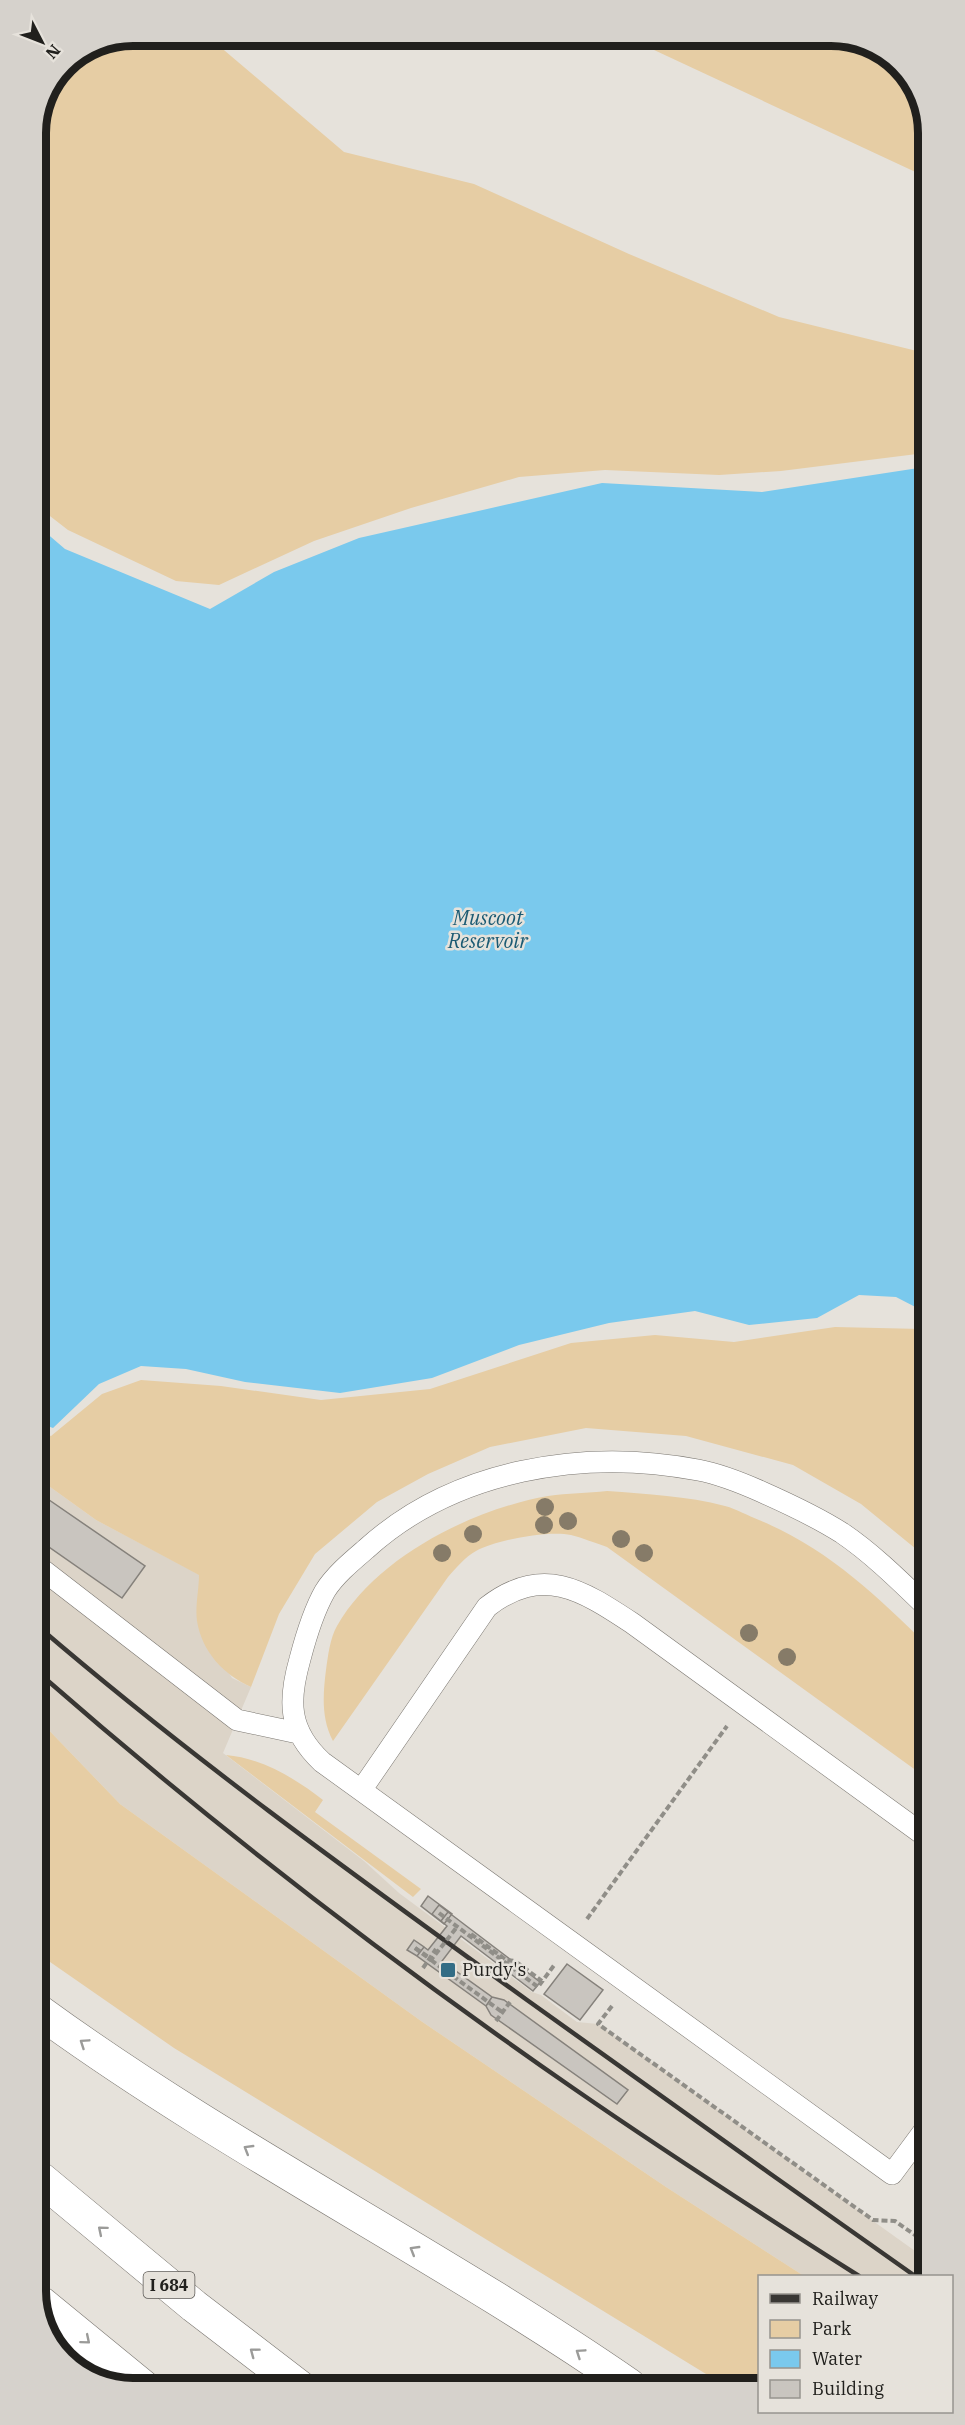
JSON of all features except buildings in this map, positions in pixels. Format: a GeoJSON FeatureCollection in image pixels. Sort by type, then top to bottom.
{"type":"FeatureCollection","features":[{"type":"Feature","properties":{"kind":"highway"},"geometry":{"type":"LineString","coordinates":[[46,2016],[175,2104],[551,2333],[618,2378]]}},
{"type":"Feature","properties":{"kind":"highway","name":"I 684"},"geometry":{"type":"LineString","coordinates":[[46,2183],[194,2306],[288,2378]]}},
{"type":"Feature","properties":{"kind":"highway"},"geometry":{"type":"LineString","coordinates":[[49,2309],[133,2378]]}},
{"type":"Feature","properties":{"kind":"lane"},"geometry":{"type":"LineString","coordinates":[[918,1599],[844,1535],[790,1504],[745,1485],[700,1470],[649,1463],[597,1462],[512,1472],[423,1508],[381,1535],[348,1565],[326,1590],[304,1642],[293,1683],[292,1709],[298,1733],[308,1749],[322,1762],[892,2174],[918,2139]]}},
{"type":"Feature","properties":{"kind":"lane"},"geometry":{"type":"LineString","coordinates":[[46,1573],[237,1720],[298,1733]]}},
{"type":"Feature","properties":{"kind":"lane"},"geometry":{"type":"LineString","coordinates":[[362,1789],[487,1607],[503,1594],[522,1587],[544,1584],[567,1587],[591,1596],[632,1623],[918,1831]]}},
{"type":"Feature","properties":{"kind":"path"},"geometry":{"type":"LineString","coordinates":[[542,1981],[515,1961],[506,1960],[439,1913],[538,1987],[744,1704]]}},
{"type":"Feature","properties":{"kind":"path"},"geometry":{"type":"LineString","coordinates":[[423,1968],[457,1927]]}},
{"type":"Feature","properties":{"kind":"path"},"geometry":{"type":"LineString","coordinates":[[415,1948],[502,2012]]}},
{"type":"Feature","properties":{"kind":"path"},"geometry":{"type":"LineString","coordinates":[[430,1959],[436,1949]]}},
{"type":"Feature","properties":{"kind":"path"},"geometry":{"type":"LineString","coordinates":[[496,2020],[510,2002]]}},
{"type":"Feature","properties":{"kind":"path"},"geometry":{"type":"LineString","coordinates":[[615,2002],[598,2025],[873,2220],[895,2220],[918,2237]]}},
{"type":"Feature","properties":{"kind":"shaded area"},"geometry":{"type":"Polygon","coordinates":[[[46,1484],[96,1520],[200,1575],[197,1621],[232,1678],[251,1687],[223,1753],[364,1861],[399,1893],[532,1992],[541,1995],[577,2022],[598,2024],[918,2253],[918,2275],[802,2275],[666,2187],[421,2021],[120,1804],[46,1727],[46,1484]]]}},
{"type":"Feature","properties":{"kind":"green space"},"geometry":{"type":"Polygon","coordinates":[[[134,46],[219,46],[344,152],[474,184],[629,254],[779,317],[918,351],[918,454],[781,471],[719,475],[605,470],[519,477],[411,508],[314,541],[219,585],[176,581],[68,530],[47,514],[47,128],[49,111],[55,95],[76,68],[100,53],[134,46]]]}},
{"type":"Feature","properties":{"kind":"green space"},"geometry":{"type":"Polygon","coordinates":[[[647,47],[837,47],[865,53],[897,76],[910,95],[917,117],[918,173],[647,47]]]}},
{"type":"Feature","properties":{"kind":"green space"},"geometry":{"type":"Polygon","coordinates":[[[835,1327],[918,1329],[918,1551],[861,1504],[793,1465],[686,1436],[586,1428],[490,1447],[428,1474],[377,1502],[315,1554],[279,1614],[251,1687],[223,1669],[204,1643],[197,1621],[199,1575],[96,1520],[46,1484],[46,1434],[51,1436],[102,1394],[141,1380],[221,1386],[321,1400],[430,1389],[571,1343],[655,1335],[734,1342],[835,1327]]]}},
{"type":"Feature","properties":{"kind":"green space"},"geometry":{"type":"Polygon","coordinates":[[[607,1491],[652,1494],[725,1506],[784,1532],[849,1574],[918,1636],[918,1772],[607,1547],[576,1536],[561,1534],[536,1535],[496,1543],[464,1559],[448,1577],[333,1741],[326,1724],[324,1706],[328,1659],[337,1626],[354,1601],[376,1578],[429,1540],[489,1512],[519,1502],[563,1494],[607,1491]]]}},
{"type":"Feature","properties":{"kind":"green space"},"geometry":{"type":"Polygon","coordinates":[[[46,1727],[120,1804],[421,2021],[666,2187],[802,2275],[758,2275],[758,2378],[713,2378],[174,2048],[46,1959],[46,1727]]]}},
{"type":"Feature","properties":{"kind":"green space"},"geometry":{"type":"Polygon","coordinates":[[[226,1755],[265,1765],[301,1784],[323,1800],[315,1812],[421,1889],[413,1897],[226,1755]]]}},
{"type":"Feature","properties":{"kind":"water","name":"Muscoot Reservoir"},"geometry":{"type":"Polygon","coordinates":[[[918,468],[918,1308],[896,1297],[859,1295],[817,1318],[749,1325],[695,1311],[609,1323],[519,1345],[432,1378],[340,1393],[245,1382],[186,1369],[141,1366],[99,1384],[53,1428],[46,1426],[47,533],[65,549],[210,609],[274,572],[359,538],[602,483],[762,492],[918,468]]]}},
{"type":"Feature","properties":{"kind":"railway"},"geometry":{"type":"LineString","coordinates":[[46,1633],[218,1773],[341,1865],[914,2275]]}},
{"type":"Feature","properties":{"kind":"railway"},"geometry":{"type":"LineString","coordinates":[[46,1679],[234,1836],[435,1990],[644,2136],[857,2275]]}},
{"type":"Feature","properties":{"kind":"place","name":"Purdy's"},"geometry":{"type":"Point","coordinates":[448,1970]}}]}
